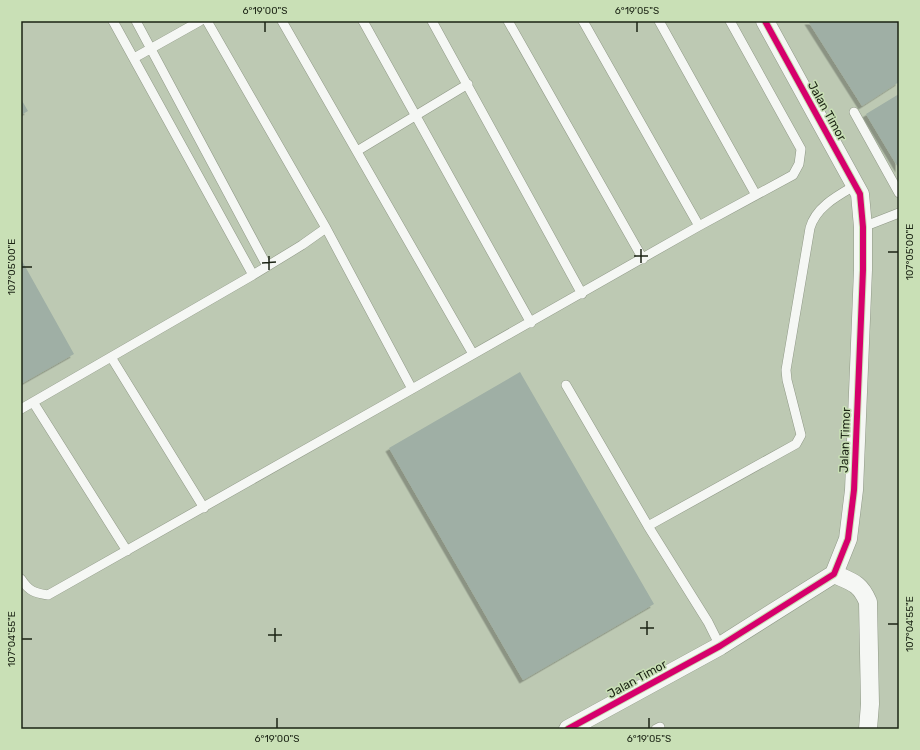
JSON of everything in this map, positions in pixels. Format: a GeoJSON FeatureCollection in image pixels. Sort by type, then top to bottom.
{"type":"FeatureCollection","features":[{"type":"Feature","properties":{"kind":"street","name":"Jalan Timor"},"geometry":{"type":"LineString","coordinates":[[568,729],[720,646],[834,574],[848,539],[854,490],[864,227],[860,194],[765,21]]}},
{"type":"Feature","properties":{"kind":"street"},"geometry":{"type":"LineString","coordinates":[[834,574],[852,582],[863,590],[868,602],[870,704],[868,729]]}},
{"type":"Feature","properties":{"kind":"lane"},"geometry":{"type":"LineString","coordinates":[[113,21],[253,275]]}},
{"type":"Feature","properties":{"kind":"lane"},"geometry":{"type":"LineString","coordinates":[[136,21],[267,266]]}},
{"type":"Feature","properties":{"kind":"lane"},"geometry":{"type":"LineString","coordinates":[[134,58],[200,21]]}},
{"type":"Feature","properties":{"kind":"lane"},"geometry":{"type":"LineString","coordinates":[[207,21],[326,228],[412,389]]}},
{"type":"Feature","properties":{"kind":"lane"},"geometry":{"type":"LineString","coordinates":[[282,21],[473,354]]}},
{"type":"Feature","properties":{"kind":"lane"},"geometry":{"type":"LineString","coordinates":[[363,21],[417,115],[531,323]]}},
{"type":"Feature","properties":{"kind":"lane"},"geometry":{"type":"LineString","coordinates":[[432,21],[468,84],[582,294]]}},
{"type":"Feature","properties":{"kind":"lane"},"geometry":{"type":"LineString","coordinates":[[508,21],[643,259]]}},
{"type":"Feature","properties":{"kind":"lane"},"geometry":{"type":"LineString","coordinates":[[583,21],[699,226]]}},
{"type":"Feature","properties":{"kind":"lane"},"geometry":{"type":"LineString","coordinates":[[659,21],[756,195]]}},
{"type":"Feature","properties":{"kind":"lane"},"geometry":{"type":"LineString","coordinates":[[21,578],[28,589],[34,593],[48,595],[204,508],[473,354],[531,323],[699,226],[793,175],[799,164],[801,149],[730,21]]}},
{"type":"Feature","properties":{"kind":"lane"},"geometry":{"type":"LineString","coordinates":[[357,151],[468,84]]}},
{"type":"Feature","properties":{"kind":"lane"},"geometry":{"type":"LineString","coordinates":[[854,112],[899,193]]}},
{"type":"Feature","properties":{"kind":"lane"},"geometry":{"type":"LineString","coordinates":[[648,526],[798,442],[801,435],[787,380],[786,370],[810,228],[816,213],[835,197],[856,185]]}},
{"type":"Feature","properties":{"kind":"lane"},"geometry":{"type":"LineString","coordinates":[[864,227],[899,213]]}},
{"type":"Feature","properties":{"kind":"lane"},"geometry":{"type":"LineString","coordinates":[[21,408],[253,275],[302,245],[326,228]]}},
{"type":"Feature","properties":{"kind":"lane"},"geometry":{"type":"LineString","coordinates":[[111,357],[204,508]]}},
{"type":"Feature","properties":{"kind":"lane"},"geometry":{"type":"LineString","coordinates":[[566,385],[648,526],[708,622],[720,646]]}},
{"type":"Feature","properties":{"kind":"lane"},"geometry":{"type":"LineString","coordinates":[[33,402],[127,551]]}},
{"type":"Feature","properties":{"kind":"building"},"geometry":{"type":"Polygon","coordinates":[[[808,21],[899,21],[899,82],[862,106],[808,21]]]}},
{"type":"Feature","properties":{"kind":"building"},"geometry":{"type":"Polygon","coordinates":[[[899,94],[899,169],[866,114],[899,94]]]}},
{"type":"Feature","properties":{"kind":"building"},"geometry":{"type":"Polygon","coordinates":[[[21,99],[28,111],[21,115],[21,99]]]}},
{"type":"Feature","properties":{"kind":"building"},"geometry":{"type":"Polygon","coordinates":[[[21,259],[74,354],[21,384],[21,259]]]}},
{"type":"Feature","properties":{"kind":"building"},"geometry":{"type":"Polygon","coordinates":[[[520,372],[654,604],[523,680],[389,448],[520,372]]]}},
{"type":"Feature","properties":{"kind":"cycle path"},"geometry":{"type":"LineString","coordinates":[[568,729],[720,646],[834,574],[848,539],[854,490],[863,270],[863,227],[860,194],[765,21]]}}]}
